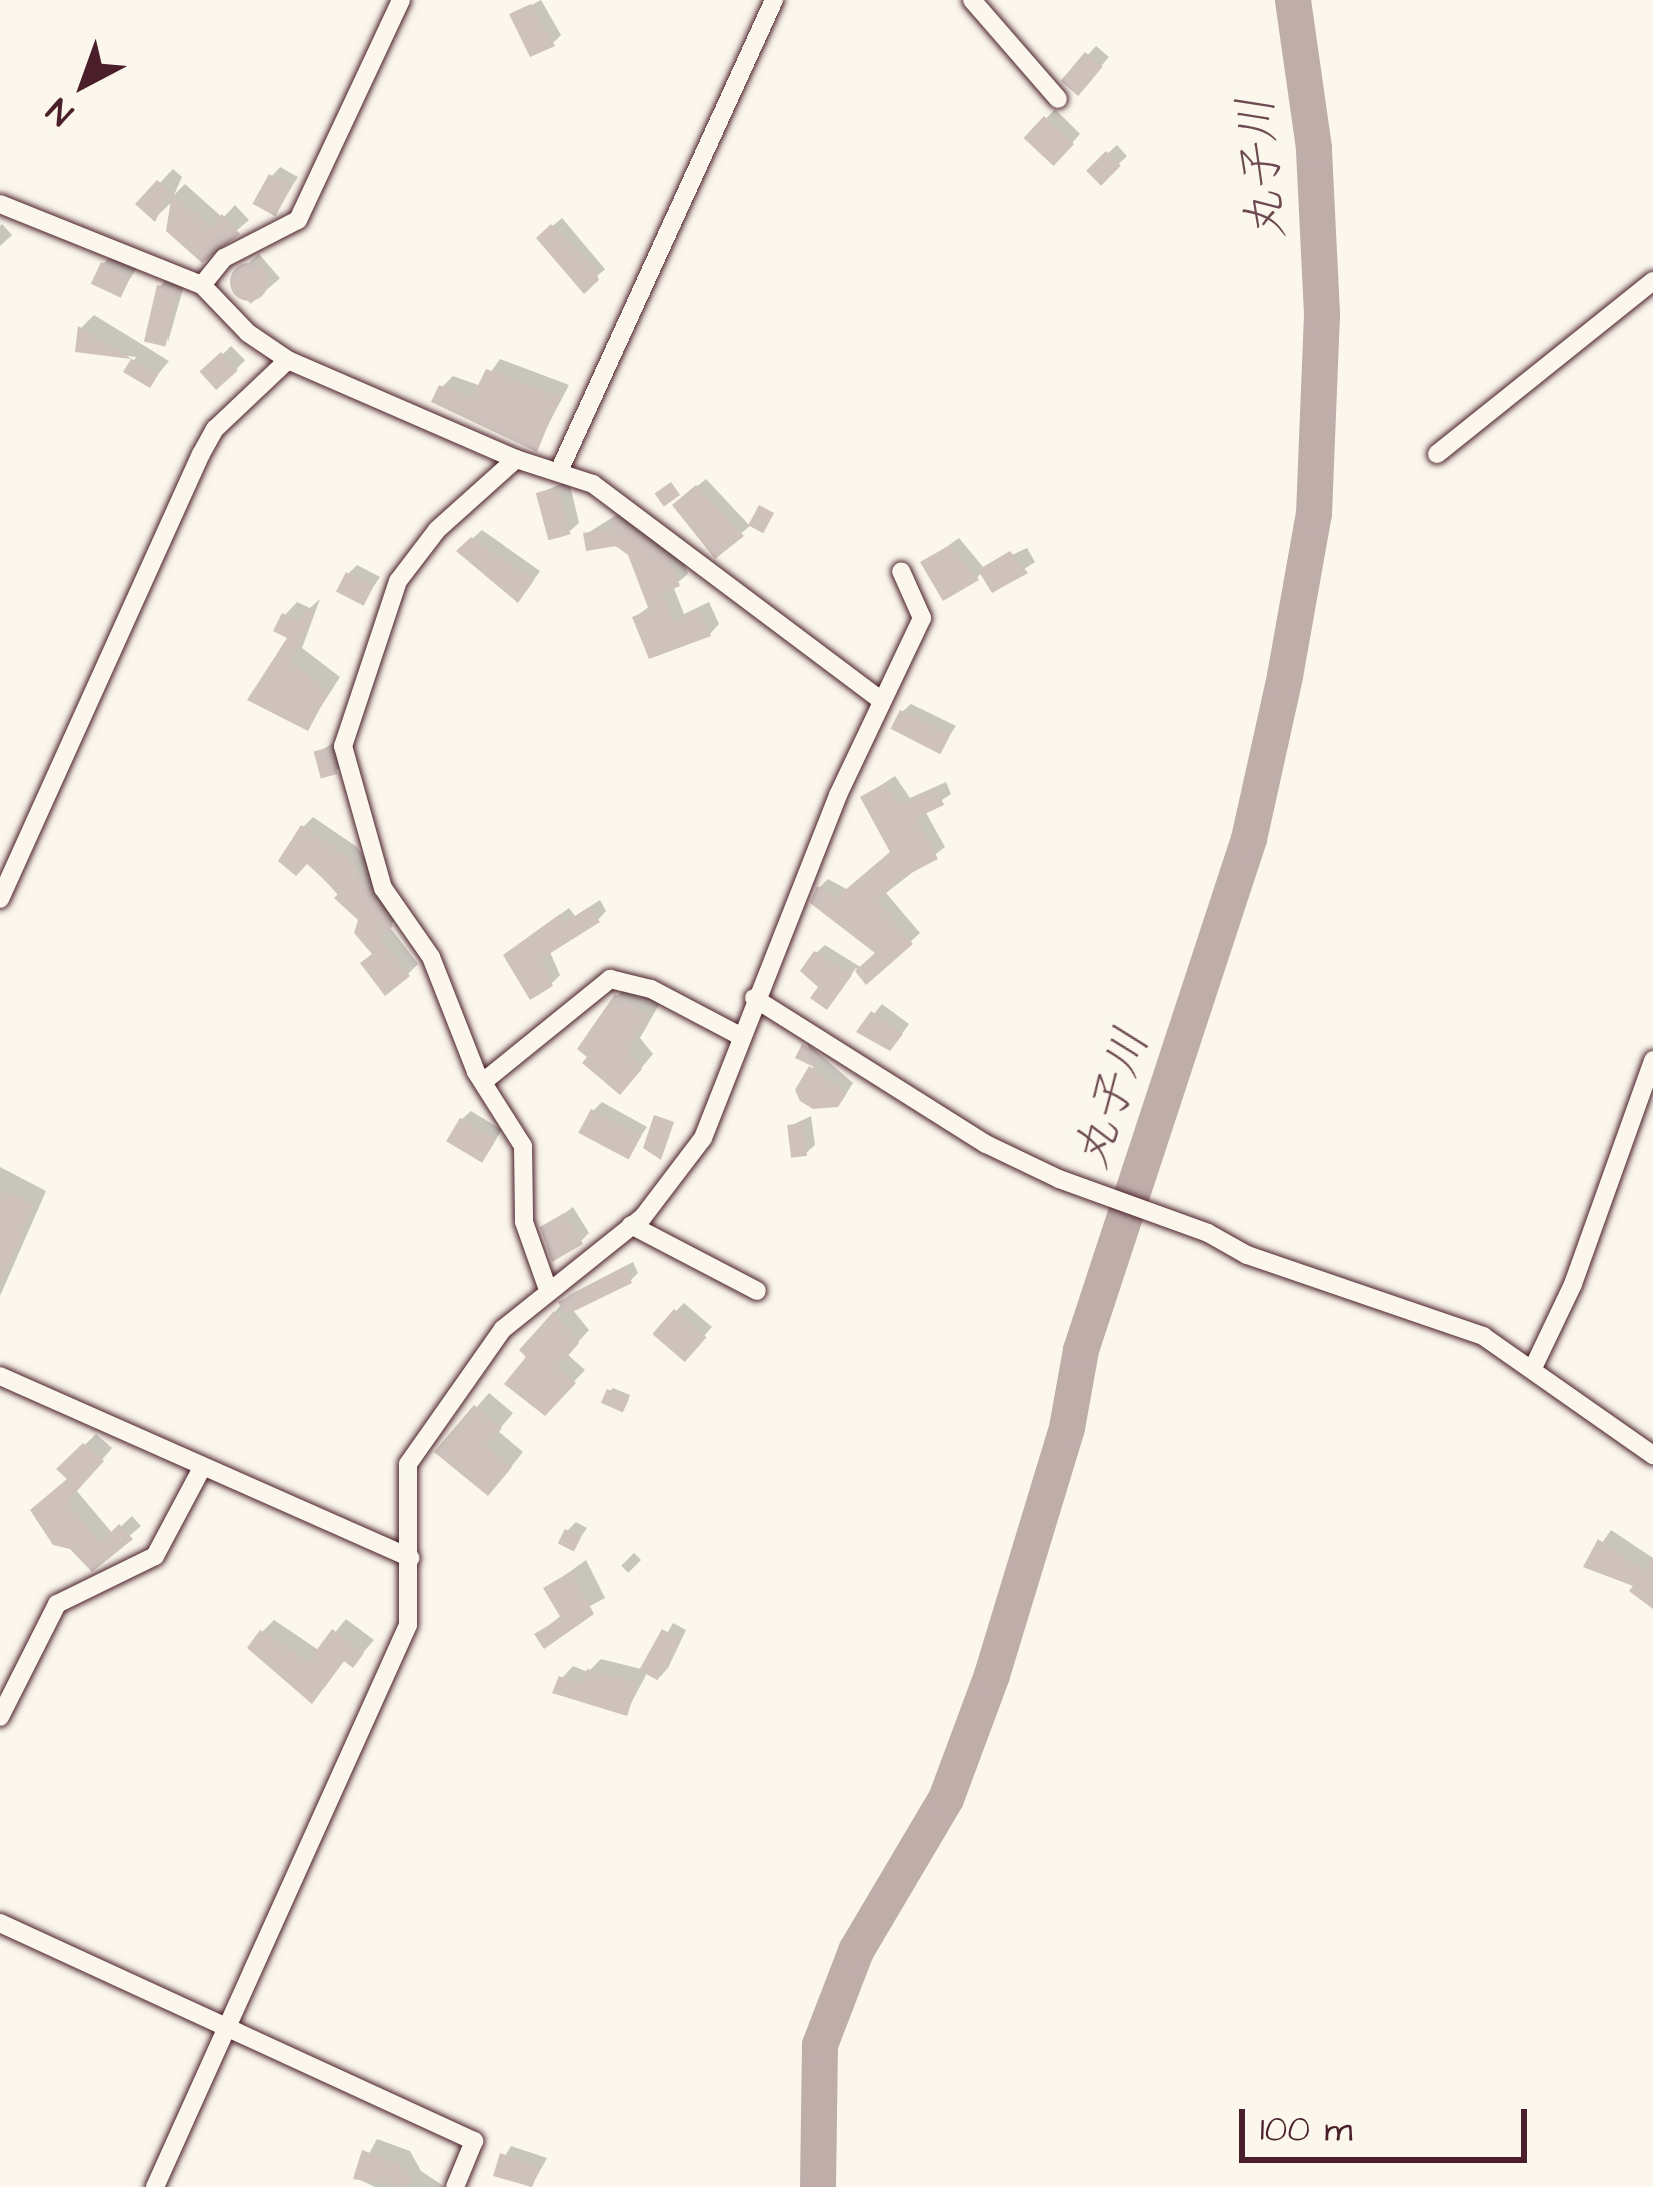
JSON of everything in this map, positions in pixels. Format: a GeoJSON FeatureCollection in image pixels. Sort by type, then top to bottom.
{"type":"FeatureCollection","features":[{"type":"Feature","properties":{"kind":"street"},"geometry":{"type":"LineString","coordinates":[[202,285],[224,258],[298,220],[401,0]]}},
{"type":"Feature","properties":{"kind":"street"},"geometry":{"type":"LineString","coordinates":[[560,469],[774,0]]}},
{"type":"Feature","properties":{"kind":"street"},"geometry":{"type":"LineString","coordinates":[[972,0],[1058,99]]}},
{"type":"Feature","properties":{"kind":"street"},"geometry":{"type":"LineString","coordinates":[[0,204],[202,285],[248,333],[288,360],[517,459],[560,469],[634,508],[708,574],[880,699]]}},
{"type":"Feature","properties":{"kind":"street"},"geometry":{"type":"LineString","coordinates":[[1437,454],[1653,281]]}},
{"type":"Feature","properties":{"kind":"street"},"geometry":{"type":"LineString","coordinates":[[0,898],[201,454],[215,429],[288,360]]}},
{"type":"Feature","properties":{"kind":"street"},"geometry":{"type":"LineString","coordinates":[[517,459],[437,530],[398,581],[343,746],[372,861],[431,956],[483,1082],[523,1146],[521,1207],[547,1287]]}},
{"type":"Feature","properties":{"kind":"street"},"geometry":{"type":"LineString","coordinates":[[155,2187],[391,1672],[408,1625],[405,1490],[417,1447],[503,1329],[547,1287],[631,1226],[703,1138],[754,998],[880,699],[922,618],[902,571]]}},
{"type":"Feature","properties":{"kind":"street"},"geometry":{"type":"LineString","coordinates":[[483,1082],[610,979],[651,989],[740,1036]]}},
{"type":"Feature","properties":{"kind":"street"},"geometry":{"type":"LineString","coordinates":[[754,998],[986,1144],[1059,1179],[1208,1233],[1246,1256],[1433,1315],[1533,1368],[1653,1455]]}},
{"type":"Feature","properties":{"kind":"street"},"geometry":{"type":"LineString","coordinates":[[1533,1368],[1573,1284],[1653,1060]]}},
{"type":"Feature","properties":{"kind":"street"},"geometry":{"type":"LineString","coordinates":[[631,1226],[757,1291]]}},
{"type":"Feature","properties":{"kind":"street"},"geometry":{"type":"LineString","coordinates":[[0,1376],[410,1558]]}},
{"type":"Feature","properties":{"kind":"street"},"geometry":{"type":"LineString","coordinates":[[0,1716],[57,1604],[155,1556],[202,1468]]}},
{"type":"Feature","properties":{"kind":"street"},"geometry":{"type":"LineString","coordinates":[[0,1923],[475,2140],[455,2187]]}},
{"type":"Feature","properties":{"kind":"building"},"geometry":{"type":"Polygon","coordinates":[[[531,4],[555,46],[530,57],[509,14],[531,4]]]}},
{"type":"Feature","properties":{"kind":"building"},"geometry":{"type":"Polygon","coordinates":[[[1085,52],[1103,67],[1078,96],[1061,81],[1085,52]]]}},
{"type":"Feature","properties":{"kind":"building"},"geometry":{"type":"Polygon","coordinates":[[[1044,116],[1074,144],[1054,166],[1024,138],[1044,116]]]}},
{"type":"Feature","properties":{"kind":"building"},"geometry":{"type":"Polygon","coordinates":[[[1106,151],[1121,166],[1101,186],[1086,171],[1106,151]]]}},
{"type":"Feature","properties":{"kind":"building"},"geometry":{"type":"Polygon","coordinates":[[[269,174],[292,187],[275,216],[253,204],[269,174]]]}},
{"type":"Feature","properties":{"kind":"building"},"geometry":{"type":"Polygon","coordinates":[[[157,180],[170,191],[155,222],[135,204],[157,180]]]}},
{"type":"Feature","properties":{"kind":"building"},"geometry":{"type":"Polygon","coordinates":[[[172,193],[211,228],[222,214],[240,234],[202,263],[166,231],[172,193]]]}},
{"type":"Feature","properties":{"kind":"building"},"geometry":{"type":"Polygon","coordinates":[[[551,224],[594,268],[599,280],[584,294],[536,238],[551,224]]]}},
{"type":"Feature","properties":{"kind":"building"},"geometry":{"type":"Polygon","coordinates":[[[101,262],[131,276],[121,298],[91,284],[101,262]]]}},
{"type":"Feature","properties":{"kind":"building"},"geometry":{"type":"Polygon","coordinates":[[[249,263],[263,268],[268,282],[263,296],[249,301],[235,296],[230,282],[235,268],[249,263]]]}},
{"type":"Feature","properties":{"kind":"building"},"geometry":{"type":"Polygon","coordinates":[[[157,285],[178,290],[165,346],[144,342],[157,285]]]}},
{"type":"Feature","properties":{"kind":"building"},"geometry":{"type":"Polygon","coordinates":[[[78,326],[158,375],[150,388],[123,372],[131,359],[75,352],[78,326]]]}},
{"type":"Feature","properties":{"kind":"building"},"geometry":{"type":"Polygon","coordinates":[[[221,352],[238,371],[216,390],[199,371],[221,352]]]}},
{"type":"Feature","properties":{"kind":"building"},"geometry":{"type":"Polygon","coordinates":[[[486,369],[560,396],[537,452],[431,402],[439,385],[472,398],[486,369]]]}},
{"type":"Feature","properties":{"kind":"building"},"geometry":{"type":"Polygon","coordinates":[[[671,482],[680,495],[664,507],[655,493],[671,482]]]}},
{"type":"Feature","properties":{"kind":"building"},"geometry":{"type":"Polygon","coordinates":[[[696,485],[744,536],[715,559],[672,505],[696,485]]]}},
{"type":"Feature","properties":{"kind":"building"},"geometry":{"type":"Polygon","coordinates":[[[558,487],[571,534],[548,540],[536,493],[558,487]]]}},
{"type":"Feature","properties":{"kind":"building"},"geometry":{"type":"Polygon","coordinates":[[[759,505],[774,513],[763,533],[748,525],[759,505]]]}},
{"type":"Feature","properties":{"kind":"building"},"geometry":{"type":"Polygon","coordinates":[[[614,517],[670,559],[680,586],[663,593],[674,621],[699,609],[711,636],[649,659],[632,617],[649,610],[628,555],[616,546],[586,551],[583,533],[615,528],[614,517]]]}},
{"type":"Feature","properties":{"kind":"building"},"geometry":{"type":"Polygon","coordinates":[[[471,537],[534,580],[518,603],[456,551],[471,537]]]}},
{"type":"Feature","properties":{"kind":"building"},"geometry":{"type":"Polygon","coordinates":[[[950,545],[979,580],[943,601],[920,562],[950,545]]]}},
{"type":"Feature","properties":{"kind":"building"},"geometry":{"type":"Polygon","coordinates":[[[1010,551],[1028,573],[992,593],[978,570],[1010,551]]]}},
{"type":"Feature","properties":{"kind":"building"},"geometry":{"type":"Polygon","coordinates":[[[346,572],[374,586],[364,606],[336,592],[346,572]]]}},
{"type":"Feature","properties":{"kind":"building"},"geometry":{"type":"Polygon","coordinates":[[[305,609],[314,615],[291,662],[329,691],[308,731],[247,700],[287,638],[273,631],[282,613],[298,621],[305,609]]]}},
{"type":"Feature","properties":{"kind":"building"},"geometry":{"type":"Polygon","coordinates":[[[900,710],[950,735],[940,754],[890,729],[900,710]]]}},
{"type":"Feature","properties":{"kind":"building"},"geometry":{"type":"Polygon","coordinates":[[[330,747],[337,774],[321,778],[314,751],[330,747]]]}},
{"type":"Feature","properties":{"kind":"building"},"geometry":{"type":"Polygon","coordinates":[[[885,783],[901,805],[937,789],[944,805],[916,818],[938,859],[894,882],[879,903],[913,944],[866,985],[855,971],[875,953],[810,903],[817,886],[837,897],[890,852],[860,797],[885,783]]]}},
{"type":"Feature","properties":{"kind":"building"},"geometry":{"type":"Polygon","coordinates":[[[301,825],[347,857],[393,926],[380,938],[410,976],[385,996],[360,963],[372,954],[354,933],[358,920],[334,898],[339,893],[307,864],[296,876],[278,861],[301,825]]]}},
{"type":"Feature","properties":{"kind":"building"},"geometry":{"type":"Polygon","coordinates":[[[590,907],[600,922],[541,959],[553,986],[530,1000],[503,955],[560,914],[565,922],[590,907]]]}},
{"type":"Feature","properties":{"kind":"building"},"geometry":{"type":"Polygon","coordinates":[[[814,951],[852,975],[827,1010],[810,998],[818,987],[800,971],[814,951]]]}},
{"type":"Feature","properties":{"kind":"building"},"geometry":{"type":"Polygon","coordinates":[[[615,994],[650,1016],[627,1050],[642,1069],[620,1095],[582,1063],[587,1057],[577,1049],[615,994]]]}},
{"type":"Feature","properties":{"kind":"building"},"geometry":{"type":"Polygon","coordinates":[[[871,1011],[903,1034],[890,1051],[856,1032],[871,1011]]]}},
{"type":"Feature","properties":{"kind":"building"},"geometry":{"type":"Polygon","coordinates":[[[802,1044],[820,1055],[814,1067],[795,1058],[802,1044]]]}},
{"type":"Feature","properties":{"kind":"building"},"geometry":{"type":"Polygon","coordinates":[[[809,1066],[847,1093],[838,1107],[813,1109],[800,1101],[795,1090],[809,1066]]]}},
{"type":"Feature","properties":{"kind":"building"},"geometry":{"type":"Polygon","coordinates":[[[591,1109],[641,1136],[629,1160],[578,1133],[591,1109]]]}},
{"type":"Feature","properties":{"kind":"building"},"geometry":{"type":"Polygon","coordinates":[[[654,1115],[674,1122],[661,1160],[643,1148],[654,1115]]]}},
{"type":"Feature","properties":{"kind":"building"},"geometry":{"type":"Polygon","coordinates":[[[460,1118],[496,1140],[482,1163],[446,1141],[460,1118]]]}},
{"type":"Feature","properties":{"kind":"building"},"geometry":{"type":"Polygon","coordinates":[[[803,1123],[807,1156],[791,1158],[787,1125],[803,1123]]]}},
{"type":"Feature","properties":{"kind":"building"},"geometry":{"type":"Polygon","coordinates":[[[0,1189],[35,1205],[0,1285],[0,1189]]]}},
{"type":"Feature","properties":{"kind":"building"},"geometry":{"type":"Polygon","coordinates":[[[564,1213],[583,1244],[552,1262],[540,1227],[564,1213]]]}},
{"type":"Feature","properties":{"kind":"building"},"geometry":{"type":"Polygon","coordinates":[[[625,1267],[632,1283],[566,1315],[558,1302],[625,1267]]]}},
{"type":"Feature","properties":{"kind":"building"},"geometry":{"type":"Polygon","coordinates":[[[674,1309],[706,1337],[685,1362],[652,1334],[674,1309]]]}},
{"type":"Feature","properties":{"kind":"building"},"geometry":{"type":"Polygon","coordinates":[[[554,1311],[579,1343],[558,1367],[576,1383],[545,1416],[504,1384],[526,1357],[519,1350],[554,1311]]]}},
{"type":"Feature","properties":{"kind":"building"},"geometry":{"type":"Polygon","coordinates":[[[607,1389],[629,1399],[623,1412],[601,1403],[607,1389]]]}},
{"type":"Feature","properties":{"kind":"building"},"geometry":{"type":"Polygon","coordinates":[[[474,1405],[502,1428],[487,1446],[512,1467],[488,1496],[434,1452],[474,1405]]]}},
{"type":"Feature","properties":{"kind":"building"},"geometry":{"type":"Polygon","coordinates":[[[83,1443],[104,1461],[67,1502],[101,1542],[119,1524],[133,1539],[92,1572],[70,1549],[53,1545],[30,1510],[67,1479],[56,1469],[83,1443]]]}},
{"type":"Feature","properties":{"kind":"building"},"geometry":{"type":"Polygon","coordinates":[[[565,1529],[581,1537],[574,1551],[558,1543],[565,1529]]]}},
{"type":"Feature","properties":{"kind":"building"},"geometry":{"type":"Polygon","coordinates":[[[1598,1539],[1644,1570],[1653,1558],[1653,1609],[1629,1591],[1633,1586],[1583,1567],[1598,1539]]]}},
{"type":"Feature","properties":{"kind":"building"},"geometry":{"type":"Polygon","coordinates":[[[572,1571],[594,1614],[544,1649],[534,1634],[561,1618],[543,1588],[572,1571]]]}},
{"type":"Feature","properties":{"kind":"building"},"geometry":{"type":"Polygon","coordinates":[[[332,1629],[364,1653],[353,1668],[344,1661],[312,1704],[247,1648],[260,1630],[308,1662],[332,1629]]]}},
{"type":"Feature","properties":{"kind":"building"},"geometry":{"type":"Polygon","coordinates":[[[662,1629],[680,1639],[658,1680],[639,1670],[662,1629]]]}},
{"type":"Feature","properties":{"kind":"building"},"geometry":{"type":"Polygon","coordinates":[[[587,1669],[638,1682],[627,1716],[552,1693],[559,1676],[581,1685],[587,1669]]]}},
{"type":"Feature","properties":{"kind":"building"},"geometry":{"type":"Polygon","coordinates":[[[362,2150],[398,2163],[412,2177],[407,2187],[353,2179],[362,2150]]]}},
{"type":"Feature","properties":{"kind":"building"},"geometry":{"type":"Polygon","coordinates":[[[500,2153],[540,2167],[532,2187],[493,2176],[500,2153]]]}},
{"type":"Feature","properties":{"kind":"waterway","name":"丸子川"},"geometry":{"type":"LineString","coordinates":[[818,2187],[820,2045],[856,1951],[946,1799],[992,1675],[1067,1428],[1081,1350],[1249,839],[1285,676],[1314,514],[1322,314],[1314,148],[1293,0]]}}]}
